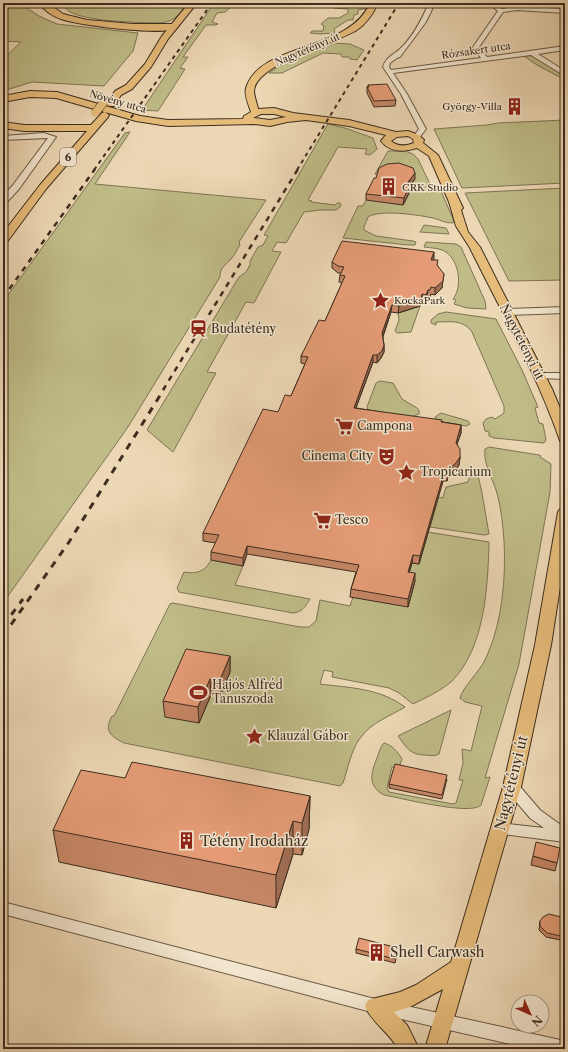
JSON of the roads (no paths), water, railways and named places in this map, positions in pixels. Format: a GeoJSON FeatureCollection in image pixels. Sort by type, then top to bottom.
{"type":"FeatureCollection","features":[{"type":"Feature","properties":{"kind":"highway"},"geometry":{"type":"LineString","coordinates":[[43,3],[56,14],[89,23],[147,27],[174,27]]}},
{"type":"Feature","properties":{"kind":"highway"},"geometry":{"type":"LineString","coordinates":[[62,8],[66,13],[72,16],[87,19],[174,27]]}},
{"type":"Feature","properties":{"kind":"highway"},"geometry":{"type":"LineString","coordinates":[[156,25],[181,19]]}},
{"type":"Feature","properties":{"kind":"highway"},"geometry":{"type":"LineString","coordinates":[[147,27],[159,31],[165,39]]}},
{"type":"Feature","properties":{"kind":"main road","name":"6"},"geometry":{"type":"LineString","coordinates":[[43,187],[115,103],[118,94],[129,87],[148,65],[165,39],[193,3]]}},
{"type":"Feature","properties":{"kind":"main road","name":"Nagytétényi út"},"geometry":{"type":"LineString","coordinates":[[254,117],[250,87],[255,78],[263,70],[278,61],[335,38],[353,29],[368,16],[374,3]]}},
{"type":"Feature","properties":{"kind":"main road","name":"6"},"geometry":{"type":"LineString","coordinates":[[137,65],[165,39]]}},
{"type":"Feature","properties":{"kind":"main road"},"geometry":{"type":"LineString","coordinates":[[139,119],[121,109],[115,103],[146,74],[148,65]]}},
{"type":"Feature","properties":{"kind":"main road","name":"6"},"geometry":{"type":"LineString","coordinates":[[115,103],[121,81]]}},
{"type":"Feature","properties":{"kind":"main road","name":"Növény utca"},"geometry":{"type":"LineString","coordinates":[[3,99],[30,94],[56,96],[139,119],[177,123],[227,122],[254,117],[269,111],[282,117],[332,120],[391,136]]}},
{"type":"Feature","properties":{"kind":"main road"},"geometry":{"type":"LineString","coordinates":[[252,100],[269,111]]}},
{"type":"Feature","properties":{"kind":"main road","name":"6"},"geometry":{"type":"LineString","coordinates":[[3,240],[43,187],[82,128],[95,112],[115,103]]}},
{"type":"Feature","properties":{"kind":"main road","name":"Növény utca"},"geometry":{"type":"LineString","coordinates":[[254,117],[270,123],[282,117]]}},
{"type":"Feature","properties":{"kind":"main road"},"geometry":{"type":"LineString","coordinates":[[3,125],[24,128],[94,128]]}},
{"type":"Feature","properties":{"kind":"main road","name":"Nagytétényi út"},"geometry":{"type":"LineString","coordinates":[[391,136],[414,140],[399,148],[390,146],[386,141],[391,136]]}},
{"type":"Feature","properties":{"kind":"main road","name":"Nagytétényi út"},"geometry":{"type":"LineString","coordinates":[[414,140],[419,151],[434,161],[454,202],[457,219],[465,238],[475,248],[540,376],[558,417],[565,438]]}},
{"type":"Feature","properties":{"kind":"main road","name":"Nagytétényi út"},"geometry":{"type":"LineString","coordinates":[[435,1049],[512,787],[543,645],[560,577],[565,512]]}},
{"type":"Feature","properties":{"kind":"main road"},"geometry":{"type":"LineString","coordinates":[[375,1006],[403,1001],[423,991],[459,967]]}},
{"type":"Feature","properties":{"kind":"main road"},"geometry":{"type":"LineString","coordinates":[[375,1006],[400,1032],[409,1049]]}},
{"type":"Feature","properties":{"kind":"street"},"geometry":{"type":"LineString","coordinates":[[414,140],[423,129],[386,64],[401,51],[422,22],[432,3]]}},
{"type":"Feature","properties":{"kind":"street"},"geometry":{"type":"LineString","coordinates":[[491,3],[501,11]]}},
{"type":"Feature","properties":{"kind":"street"},"geometry":{"type":"LineString","coordinates":[[485,58],[477,49],[477,45],[501,11],[517,8],[565,12]]}},
{"type":"Feature","properties":{"kind":"street","name":"Rózsakert utca"},"geometry":{"type":"LineString","coordinates":[[389,71],[565,48]]}},
{"type":"Feature","properties":{"kind":"street"},"geometry":{"type":"LineString","coordinates":[[531,52],[565,74]]}},
{"type":"Feature","properties":{"kind":"street"},"geometry":{"type":"LineString","coordinates":[[3,138],[44,135],[52,137],[16,187],[6,194],[3,201]]}},
{"type":"Feature","properties":{"kind":"street"},"geometry":{"type":"LineString","coordinates":[[507,312],[565,310]]}},
{"type":"Feature","properties":{"kind":"street"},"geometry":{"type":"LineString","coordinates":[[540,376],[565,376]]}},
{"type":"Feature","properties":{"kind":"street"},"geometry":{"type":"LineString","coordinates":[[512,787],[535,814],[565,836]]}},
{"type":"Feature","properties":{"kind":"street"},"geometry":{"type":"LineString","coordinates":[[500,829],[565,836]]}},
{"type":"Feature","properties":{"kind":"street"},"geometry":{"type":"LineString","coordinates":[[3,908],[375,1006],[565,1049]]}},
{"type":"Feature","properties":{"kind":"railway"},"geometry":{"type":"LineString","coordinates":[[94,170],[212,3]]}},
{"type":"Feature","properties":{"kind":"railway"},"geometry":{"type":"LineString","coordinates":[[297,170],[399,3]]}},
{"type":"Feature","properties":{"kind":"railway"},"geometry":{"type":"LineString","coordinates":[[3,298],[95,169]]}},
{"type":"Feature","properties":{"kind":"railway"},"geometry":{"type":"LineString","coordinates":[[163,390],[298,169]]}},
{"type":"Feature","properties":{"kind":"railway"},"geometry":{"type":"LineString","coordinates":[[3,636],[69,542],[164,389]]}},
{"type":"Feature","properties":{"kind":"railway"},"geometry":{"type":"LineString","coordinates":[[3,626],[23,599]]}},
{"type":"Feature","properties":{"kind":"place","name":"György-Villa"},"geometry":{"type":"Point","coordinates":[515,106]}},
{"type":"Feature","properties":{"kind":"place","name":"CRK Studio"},"geometry":{"type":"Point","coordinates":[389,187]}},
{"type":"Feature","properties":{"kind":"place","name":"KockaPark"},"geometry":{"type":"Point","coordinates":[381,300]}},
{"type":"Feature","properties":{"kind":"place","name":"Budatétény"},"geometry":{"type":"Point","coordinates":[198,329]}},
{"type":"Feature","properties":{"kind":"place","name":"Campona"},"geometry":{"type":"Point","coordinates":[344,426]}},
{"type":"Feature","properties":{"kind":"place","name":"Cinema City"},"geometry":{"type":"Point","coordinates":[386,456]}},
{"type":"Feature","properties":{"kind":"place","name":"Tropicarium"},"geometry":{"type":"Point","coordinates":[407,472]}},
{"type":"Feature","properties":{"kind":"place","name":"Tesco"},"geometry":{"type":"Point","coordinates":[322,520]}},
{"type":"Feature","properties":{"kind":"place","name":"Hajós Alfréd Tanuszoda"},"geometry":{"type":"Point","coordinates":[199,692]}},
{"type":"Feature","properties":{"kind":"place","name":"Klauzál Gábor"},"geometry":{"type":"Point","coordinates":[254,736]}},
{"type":"Feature","properties":{"kind":"place","name":"Tétény Irodaház"},"geometry":{"type":"Point","coordinates":[187,841]}},
{"type":"Feature","properties":{"kind":"place","name":"Shell Carwash"},"geometry":{"type":"Point","coordinates":[377,952]}}]}
